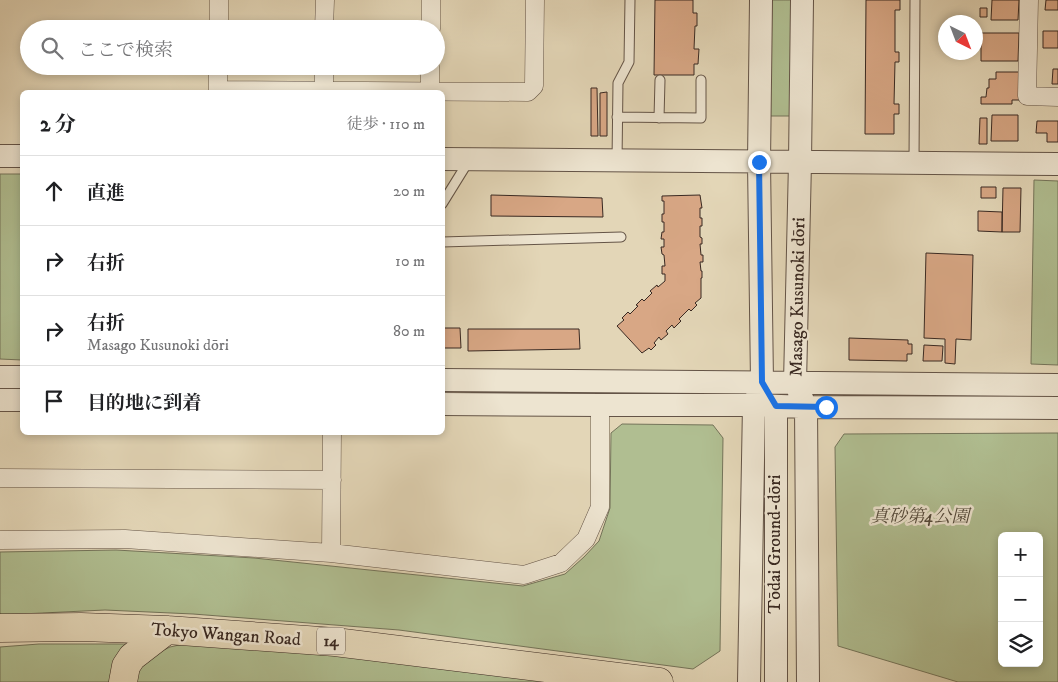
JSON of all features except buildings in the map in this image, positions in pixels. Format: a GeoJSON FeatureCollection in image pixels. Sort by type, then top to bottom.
{"type":"FeatureCollection","features":[{"type":"Feature","properties":{"kind":"highway","name":"Tokyo Wangan Road"},"geometry":{"type":"LineString","coordinates":[[0,628],[81,627],[167,630],[335,642],[659,682]]}},
{"type":"Feature","properties":{"kind":"highway"},"geometry":{"type":"LineString","coordinates":[[123,682],[126,666],[132,656],[167,630]]}},
{"type":"Feature","properties":{"kind":"street"},"geometry":{"type":"LineString","coordinates":[[219,0],[219,20]]}},
{"type":"Feature","properties":{"kind":"street"},"geometry":{"type":"LineString","coordinates":[[324,20],[325,0]]}},
{"type":"Feature","properties":{"kind":"street"},"geometry":{"type":"LineString","coordinates":[[431,0],[431,20]]}},
{"type":"Feature","properties":{"kind":"street"},"geometry":{"type":"LineString","coordinates":[[445,90],[528,92],[534,86],[535,0]]}},
{"type":"Feature","properties":{"kind":"street","name":"Masago Kusunoki dōri"},"geometry":{"type":"LineString","coordinates":[[761,0],[759,162],[762,382]]}},
{"type":"Feature","properties":{"kind":"street","name":"Masago Kusunoki dōri"},"geometry":{"type":"LineString","coordinates":[[802,0],[795,383],[806,407],[808,682]]}},
{"type":"Feature","properties":{"kind":"street"},"geometry":{"type":"LineString","coordinates":[[1029,0],[1027,96],[1058,97]]}},
{"type":"Feature","properties":{"kind":"street"},"geometry":{"type":"LineString","coordinates":[[218,75],[218,90]]}},
{"type":"Feature","properties":{"kind":"street"},"geometry":{"type":"LineString","coordinates":[[324,75],[324,90],[430,90],[430,75]]}},
{"type":"Feature","properties":{"kind":"street"},"geometry":{"type":"LineString","coordinates":[[0,156],[20,156]]}},
{"type":"Feature","properties":{"kind":"street"},"geometry":{"type":"LineString","coordinates":[[445,159],[1058,164]]}},
{"type":"Feature","properties":{"kind":"street"},"geometry":{"type":"LineString","coordinates":[[0,377],[20,377]]}},
{"type":"Feature","properties":{"kind":"street"},"geometry":{"type":"LineString","coordinates":[[445,380],[1058,385]]}},
{"type":"Feature","properties":{"kind":"street"},"geometry":{"type":"LineString","coordinates":[[749,682],[754,405],[762,382]]}},
{"type":"Feature","properties":{"kind":"street"},"geometry":{"type":"LineString","coordinates":[[762,382],[776,406]]}},
{"type":"Feature","properties":{"kind":"street"},"geometry":{"type":"LineString","coordinates":[[776,406],[795,383]]}},
{"type":"Feature","properties":{"kind":"street"},"geometry":{"type":"LineString","coordinates":[[0,400],[20,400]]}},
{"type":"Feature","properties":{"kind":"street"},"geometry":{"type":"LineString","coordinates":[[445,404],[1058,408]]}},
{"type":"Feature","properties":{"kind":"street"},"geometry":{"type":"LineString","coordinates":[[0,540],[125,539],[331,553],[524,575],[561,563],[586,539],[600,507],[600,405]]}},
{"type":"Feature","properties":{"kind":"street","name":"Tōdai Ground-dōri"},"geometry":{"type":"LineString","coordinates":[[776,406],[776,682]]}},
{"type":"Feature","properties":{"kind":"street"},"geometry":{"type":"LineString","coordinates":[[331,553],[332,435]]}},
{"type":"Feature","properties":{"kind":"street"},"geometry":{"type":"LineString","coordinates":[[0,478],[332,480]]}},
{"type":"Feature","properties":{"kind":"lane"},"geometry":{"type":"LineString","coordinates":[[617,161],[618,83],[629,57],[630,0]]}},
{"type":"Feature","properties":{"kind":"lane"},"geometry":{"type":"LineString","coordinates":[[914,163],[915,0]]}},
{"type":"Feature","properties":{"kind":"lane"},"geometry":{"type":"LineString","coordinates":[[659,118],[660,80]]}},
{"type":"Feature","properties":{"kind":"lane"},"geometry":{"type":"LineString","coordinates":[[617,117],[701,118],[701,80]]}},
{"type":"Feature","properties":{"kind":"lane"},"geometry":{"type":"LineString","coordinates":[[445,199],[470,160]]}},
{"type":"Feature","properties":{"kind":"lane"},"geometry":{"type":"LineString","coordinates":[[445,242],[622,237]]}},
{"type":"Feature","properties":{"kind":"green space"},"geometry":{"type":"Polygon","coordinates":[[[771,0],[793,0],[791,116],[770,116],[771,0]]]}},
{"type":"Feature","properties":{"kind":"green space"},"geometry":{"type":"Polygon","coordinates":[[[0,174],[20,174],[20,360],[0,359],[0,174]]]}},
{"type":"Feature","properties":{"kind":"green space"},"geometry":{"type":"Polygon","coordinates":[[[1034,180],[1058,181],[1058,365],[1031,364],[1034,180]]]}},
{"type":"Feature","properties":{"kind":"green space"},"geometry":{"type":"Polygon","coordinates":[[[622,424],[713,425],[723,438],[720,651],[693,669],[399,630],[193,614],[105,610],[0,615],[0,552],[116,550],[254,558],[523,586],[565,574],[599,541],[610,508],[611,433],[622,424]]]}},
{"type":"Feature","properties":{"kind":"green space","name":"真砂第4公園"},"geometry":{"type":"Polygon","coordinates":[[[1058,433],[1058,682],[958,682],[838,646],[835,447],[844,434],[1058,433]]]}},
{"type":"Feature","properties":{"kind":"green space"},"geometry":{"type":"Polygon","coordinates":[[[197,641],[341,653],[572,682],[131,682],[145,659],[170,647],[197,641]]]}},
{"type":"Feature","properties":{"kind":"green space"},"geometry":{"type":"Polygon","coordinates":[[[39,644],[127,644],[111,682],[0,682],[0,647],[39,644]]]}},
{"type":"Feature","properties":{"kind":"route"},"geometry":{"type":"LineString","coordinates":[[759,162],[762,382],[776,406],[826,407]]}}]}
